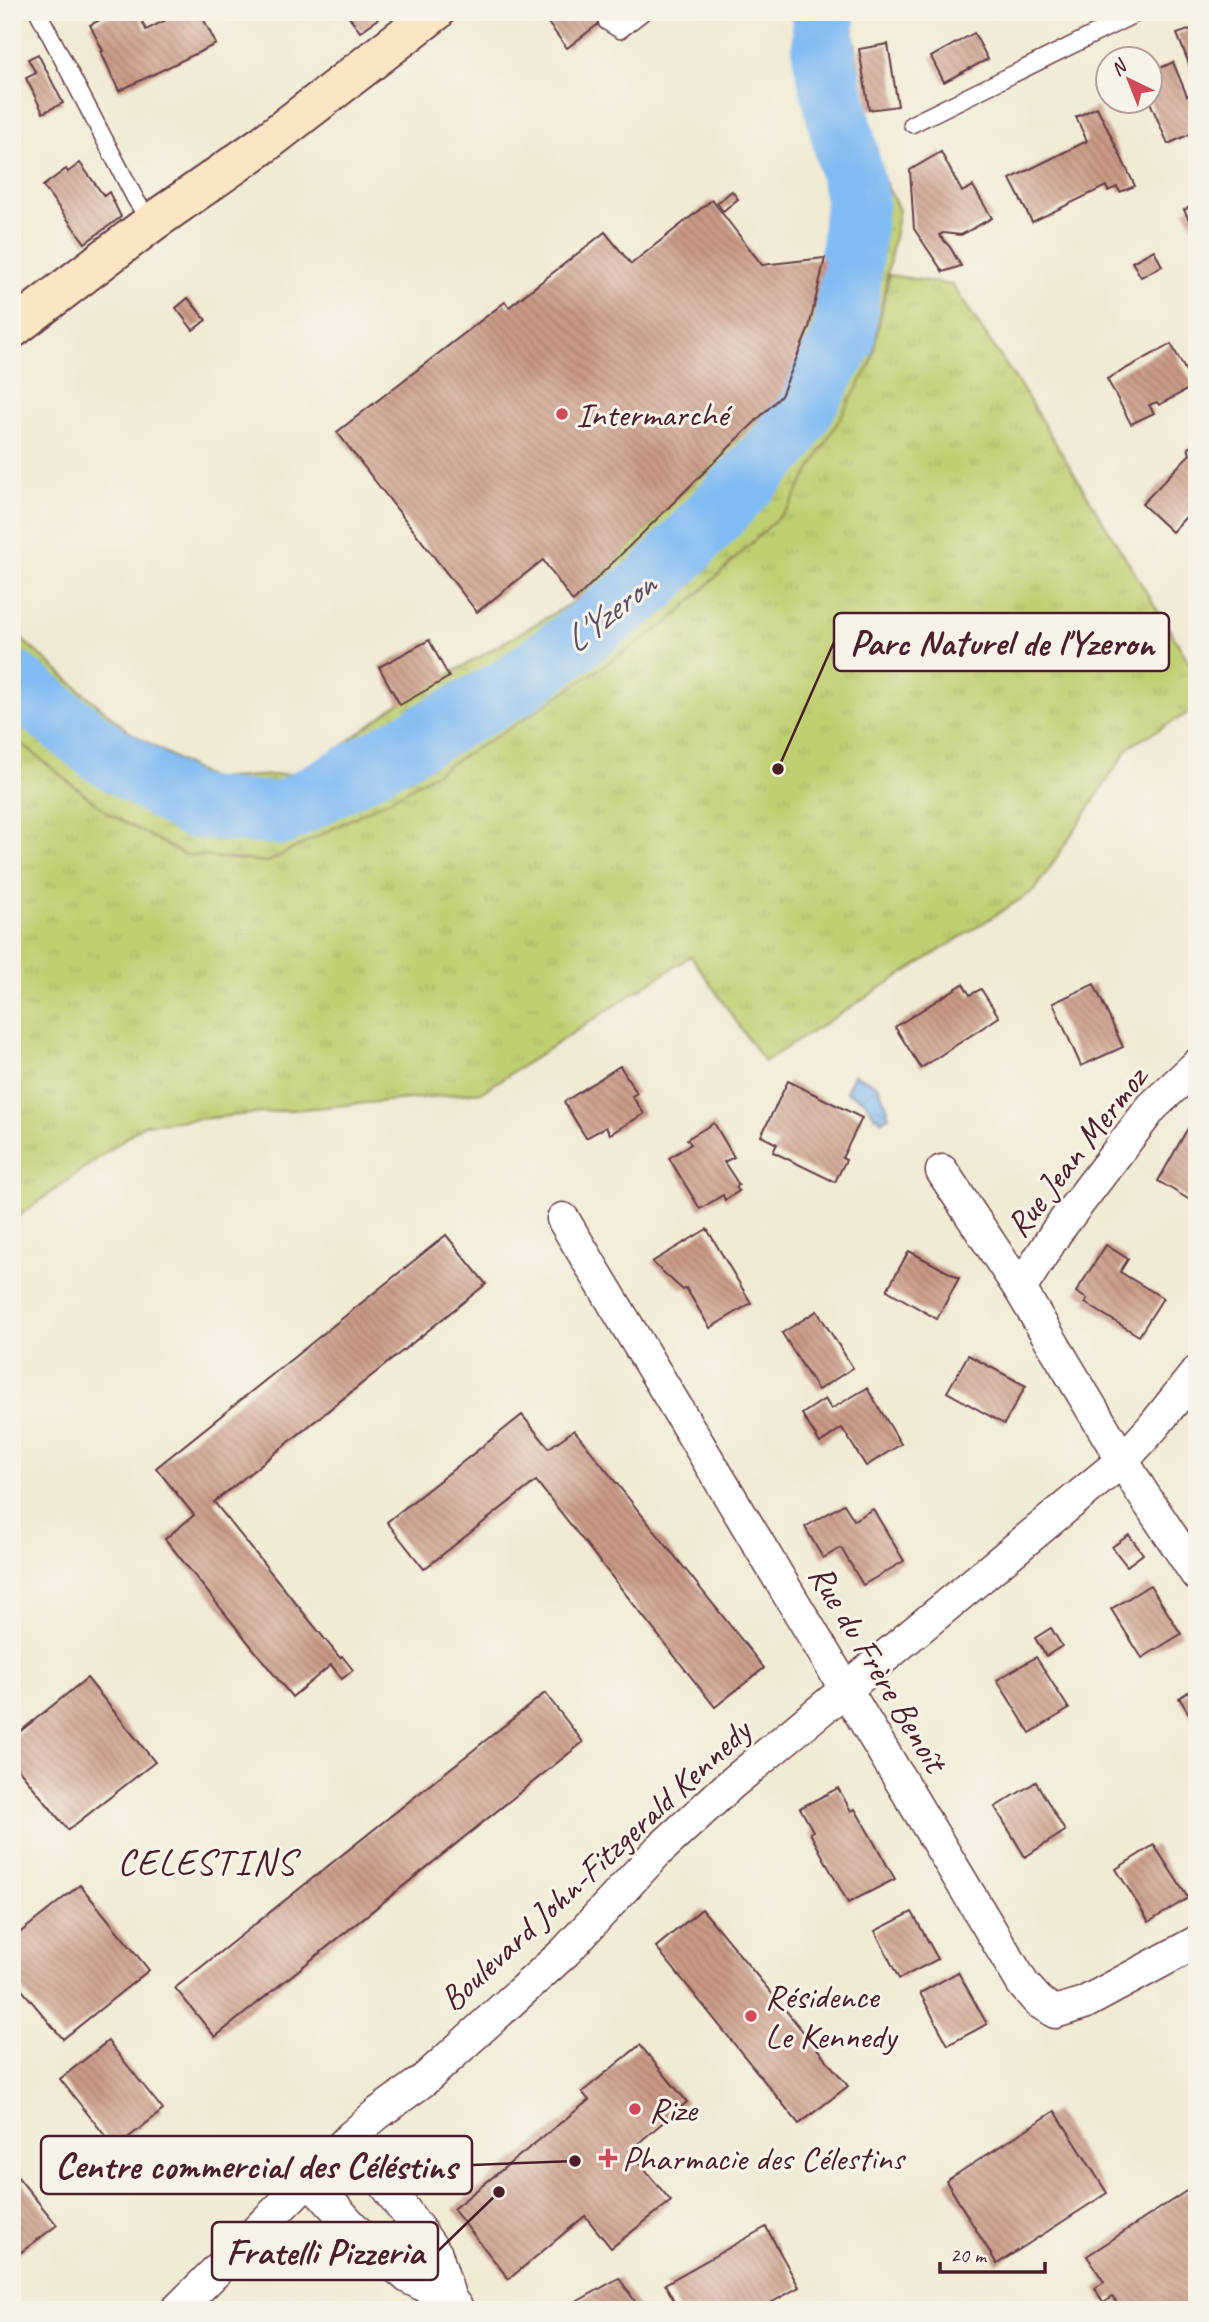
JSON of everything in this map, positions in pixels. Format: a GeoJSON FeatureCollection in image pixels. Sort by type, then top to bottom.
{"type":"FeatureCollection","features":[{"type":"Feature","properties":{"kind":"main road"},"geometry":{"type":"LineString","coordinates":[[12,328],[152,223],[264,144],[435,12]]}},
{"type":"Feature","properties":{"kind":"street","name":"Rue Jean Mermoz"},"geometry":{"type":"LineString","coordinates":[[1020,1290],[1057,1231],[1152,1107],[1197,1065]]}},
{"type":"Feature","properties":{"kind":"street","name":"Rue Jean Mermoz"},"geometry":{"type":"LineString","coordinates":[[942,1171],[1020,1290],[1141,1491],[1197,1575]]}},
{"type":"Feature","properties":{"kind":"street","name":"Rue du Frère Benoît"},"geometry":{"type":"LineString","coordinates":[[563,1219],[1023,1984],[1039,2003],[1055,2012],[1084,2003],[1197,1942]]}},
{"type":"Feature","properties":{"kind":"street","name":"Boulevard John-Fitzgerald Kennedy"},"geometry":{"type":"LineString","coordinates":[[187,2301],[351,2137],[377,2114],[424,2080],[565,1952],[681,1828],[844,1689],[1124,1459],[1197,1372]]}},
{"type":"Feature","properties":{"kind":"street"},"geometry":{"type":"LineString","coordinates":[[351,2137],[436,2254],[454,2304]]}},
{"type":"Feature","properties":{"kind":"street"},"geometry":{"type":"LineString","coordinates":[[308,2178],[361,2236],[408,2277],[454,2304]]}},
{"type":"Feature","properties":{"kind":"lane"},"geometry":{"type":"LineString","coordinates":[[38,12],[136,200],[152,223]]}},
{"type":"Feature","properties":{"kind":"lane"},"geometry":{"type":"LineString","coordinates":[[607,22],[620,30],[643,12]]}},
{"type":"Feature","properties":{"kind":"lane"},"geometry":{"type":"LineString","coordinates":[[912,124],[1139,12]]}},
{"type":"Feature","properties":{"kind":"green space"},"geometry":{"type":"Polygon","coordinates":[[[794,12],[850,12],[874,160],[899,210],[871,364],[789,507],[669,622],[521,721],[404,792],[268,862],[185,855],[109,814],[12,736],[12,631],[128,731],[211,779],[306,773],[392,708],[573,602],[781,396],[809,328],[825,258],[831,190],[794,49],[794,12]]]}},
{"type":"Feature","properties":{"kind":"green space"},"geometry":{"type":"Polygon","coordinates":[[[889,275],[952,285],[1023,390],[1197,675],[1197,708],[1130,746],[1035,890],[764,1062],[691,956],[482,1092],[145,1124],[12,1221],[12,736],[109,814],[268,862],[871,364],[889,275]]]}},
{"type":"Feature","properties":{"kind":"water"},"geometry":{"type":"Polygon","coordinates":[[[854,1074],[878,1086],[889,1116],[881,1121],[878,1116],[875,1117],[865,1101],[846,1092],[854,1074]]]}},
{"type":"Feature","properties":{"kind":"building"},"geometry":{"type":"Polygon","coordinates":[[[115,12],[138,12],[146,30],[182,12],[200,12],[216,44],[119,91],[90,25],[115,12]]]}},
{"type":"Feature","properties":{"kind":"building"},"geometry":{"type":"Polygon","coordinates":[[[346,12],[387,12],[360,32],[346,12]]]}},
{"type":"Feature","properties":{"kind":"building"},"geometry":{"type":"Polygon","coordinates":[[[554,12],[614,12],[567,48],[545,19],[554,12]]]}},
{"type":"Feature","properties":{"kind":"building"},"geometry":{"type":"Polygon","coordinates":[[[1197,27],[1197,83],[1177,34],[1197,27]]]}},
{"type":"Feature","properties":{"kind":"building"},"geometry":{"type":"Polygon","coordinates":[[[974,33],[988,59],[944,82],[931,57],[974,33]]]}},
{"type":"Feature","properties":{"kind":"building"},"geometry":{"type":"Polygon","coordinates":[[[888,44],[898,106],[869,110],[859,49],[888,44]]]}},
{"type":"Feature","properties":{"kind":"building"},"geometry":{"type":"Polygon","coordinates":[[[38,54],[63,103],[43,113],[26,78],[36,73],[28,59],[38,54]]]}},
{"type":"Feature","properties":{"kind":"building"},"geometry":{"type":"Polygon","coordinates":[[[1173,62],[1187,96],[1197,91],[1197,131],[1168,144],[1156,116],[1164,116],[1164,66],[1173,62]]]}},
{"type":"Feature","properties":{"kind":"building"},"geometry":{"type":"Polygon","coordinates":[[[1094,108],[1094,116],[1101,116],[1135,186],[1120,192],[1117,187],[1108,191],[1106,186],[1032,222],[1010,179],[1087,141],[1076,117],[1094,108]]]}},
{"type":"Feature","properties":{"kind":"building"},"geometry":{"type":"Polygon","coordinates":[[[941,152],[962,192],[973,186],[992,218],[961,235],[939,235],[961,266],[943,272],[914,229],[910,170],[941,152]]]}},
{"type":"Feature","properties":{"kind":"building"},"geometry":{"type":"Polygon","coordinates":[[[80,163],[104,196],[109,192],[121,217],[85,243],[43,186],[66,169],[68,172],[80,163]]]}},
{"type":"Feature","properties":{"kind":"building"},"geometry":{"type":"Polygon","coordinates":[[[732,191],[738,199],[723,211],[717,203],[732,191]]]}},
{"type":"Feature","properties":{"kind":"building","name":"Intermarché"},"geometry":{"type":"Polygon","coordinates":[[[712,200],[762,265],[825,258],[809,328],[781,396],[573,602],[543,560],[477,612],[337,432],[505,302],[509,307],[605,232],[631,264],[712,200]]]}},
{"type":"Feature","properties":{"kind":"building"},"geometry":{"type":"Polygon","coordinates":[[[1197,203],[1197,235],[1184,210],[1197,203]]]}},
{"type":"Feature","properties":{"kind":"building"},"geometry":{"type":"Polygon","coordinates":[[[1154,250],[1162,266],[1141,277],[1132,262],[1154,250]]]}},
{"type":"Feature","properties":{"kind":"building"},"geometry":{"type":"Polygon","coordinates":[[[188,298],[206,320],[193,330],[176,308],[188,298]]]}},
{"type":"Feature","properties":{"kind":"building"},"geometry":{"type":"Polygon","coordinates":[[[1171,344],[1194,386],[1159,405],[1157,402],[1149,405],[1154,413],[1131,424],[1107,379],[1171,344]]]}},
{"type":"Feature","properties":{"kind":"building"},"geometry":{"type":"Polygon","coordinates":[[[1197,445],[1197,505],[1172,532],[1142,504],[1190,454],[1188,448],[1197,445]]]}},
{"type":"Feature","properties":{"kind":"building"},"geometry":{"type":"Polygon","coordinates":[[[429,640],[449,677],[400,705],[379,667],[429,640]]]}},
{"type":"Feature","properties":{"kind":"building"},"geometry":{"type":"Polygon","coordinates":[[[963,984],[970,995],[981,989],[999,1017],[921,1068],[895,1027],[963,984]]]}},
{"type":"Feature","properties":{"kind":"building"},"geometry":{"type":"Polygon","coordinates":[[[1094,984],[1123,1047],[1081,1066],[1053,1003],[1094,984]]]}},
{"type":"Feature","properties":{"kind":"building"},"geometry":{"type":"Polygon","coordinates":[[[620,1066],[637,1093],[632,1096],[644,1114],[610,1134],[606,1127],[586,1138],[564,1102],[620,1066]]]}},
{"type":"Feature","properties":{"kind":"building"},"geometry":{"type":"Polygon","coordinates":[[[788,1081],[862,1118],[842,1158],[846,1160],[835,1182],[773,1152],[777,1144],[761,1136],[788,1081]]]}},
{"type":"Feature","properties":{"kind":"building"},"geometry":{"type":"Polygon","coordinates":[[[714,1123],[734,1157],[724,1162],[739,1185],[736,1187],[739,1191],[725,1200],[723,1195],[700,1209],[669,1158],[691,1144],[687,1139],[714,1123]]]}},
{"type":"Feature","properties":{"kind":"building"},"geometry":{"type":"Polygon","coordinates":[[[1188,1128],[1197,1133],[1195,1203],[1158,1181],[1188,1128]]]}},
{"type":"Feature","properties":{"kind":"building"},"geometry":{"type":"Polygon","coordinates":[[[707,1229],[751,1303],[710,1328],[686,1288],[683,1290],[652,1262],[707,1229]]]}},
{"type":"Feature","properties":{"kind":"building"},"geometry":{"type":"Polygon","coordinates":[[[446,1235],[486,1284],[214,1502],[340,1658],[342,1656],[353,1670],[342,1679],[331,1665],[292,1697],[165,1539],[194,1515],[156,1468],[446,1235]]]}},
{"type":"Feature","properties":{"kind":"building"},"geometry":{"type":"Polygon","coordinates":[[[1106,1245],[1128,1259],[1120,1272],[1163,1298],[1139,1336],[1085,1303],[1087,1299],[1076,1292],[1106,1245]]]}},
{"type":"Feature","properties":{"kind":"building"},"geometry":{"type":"Polygon","coordinates":[[[909,1251],[959,1278],[937,1319],[887,1290],[909,1251]]]}},
{"type":"Feature","properties":{"kind":"building"},"geometry":{"type":"Polygon","coordinates":[[[817,1311],[853,1368],[818,1390],[782,1333],[817,1311]]]}},
{"type":"Feature","properties":{"kind":"building"},"geometry":{"type":"Polygon","coordinates":[[[968,1355],[1026,1386],[1004,1424],[947,1392],[968,1355]]]}},
{"type":"Feature","properties":{"kind":"building"},"geometry":{"type":"Polygon","coordinates":[[[867,1388],[901,1444],[866,1466],[842,1428],[820,1443],[802,1414],[825,1399],[831,1409],[867,1388]]]}},
{"type":"Feature","properties":{"kind":"building"},"geometry":{"type":"Polygon","coordinates":[[[522,1415],[549,1448],[574,1430],[764,1668],[715,1707],[536,1481],[424,1569],[387,1522],[522,1415]]]}},
{"type":"Feature","properties":{"kind":"building"},"geometry":{"type":"Polygon","coordinates":[[[844,1504],[854,1520],[873,1509],[904,1561],[863,1585],[841,1548],[823,1558],[805,1527],[844,1504]]]}},
{"type":"Feature","properties":{"kind":"building"},"geometry":{"type":"Polygon","coordinates":[[[1129,1535],[1143,1554],[1127,1566],[1112,1547],[1129,1535]]]}},
{"type":"Feature","properties":{"kind":"building"},"geometry":{"type":"Polygon","coordinates":[[[1150,1585],[1181,1634],[1142,1658],[1111,1609],[1150,1585]]]}},
{"type":"Feature","properties":{"kind":"building"},"geometry":{"type":"Polygon","coordinates":[[[1051,1628],[1062,1646],[1046,1656],[1035,1638],[1051,1628]]]}},
{"type":"Feature","properties":{"kind":"building"},"geometry":{"type":"Polygon","coordinates":[[[1036,1657],[1069,1709],[1030,1733],[997,1680],[1036,1657]]]}},
{"type":"Feature","properties":{"kind":"building"},"geometry":{"type":"Polygon","coordinates":[[[87,1678],[155,1762],[68,1830],[12,1761],[12,1738],[87,1678]]]}},
{"type":"Feature","properties":{"kind":"building"},"geometry":{"type":"Polygon","coordinates":[[[1197,1686],[1197,1726],[1179,1698],[1197,1686]]]}},
{"type":"Feature","properties":{"kind":"building"},"geometry":{"type":"Polygon","coordinates":[[[545,1693],[583,1742],[215,2037],[175,1988],[545,1693]]]}},
{"type":"Feature","properties":{"kind":"building"},"geometry":{"type":"Polygon","coordinates":[[[1036,1782],[1065,1831],[1025,1857],[995,1807],[1036,1782]]]}},
{"type":"Feature","properties":{"kind":"building"},"geometry":{"type":"Polygon","coordinates":[[[838,1788],[851,1811],[855,1809],[895,1879],[848,1903],[810,1833],[813,1831],[800,1808],[838,1788]]]}},
{"type":"Feature","properties":{"kind":"building"},"geometry":{"type":"Polygon","coordinates":[[[1154,1845],[1188,1898],[1149,1922],[1116,1869],[1154,1845]]]}},
{"type":"Feature","properties":{"kind":"building"},"geometry":{"type":"Polygon","coordinates":[[[80,1885],[149,1970],[63,2039],[12,1978],[12,1939],[80,1885]]]}},
{"type":"Feature","properties":{"kind":"building","name":"Résidence Le Kennedy"},"geometry":{"type":"Polygon","coordinates":[[[702,1909],[848,2086],[799,2124],[656,1947],[702,1909]]]}},
{"type":"Feature","properties":{"kind":"building"},"geometry":{"type":"Polygon","coordinates":[[[912,1912],[938,1959],[899,1979],[875,1931],[912,1912]]]}},
{"type":"Feature","properties":{"kind":"building"},"geometry":{"type":"Polygon","coordinates":[[[958,1972],[987,2024],[948,2045],[920,1993],[958,1972]]]}},
{"type":"Feature","properties":{"kind":"building"},"geometry":{"type":"Polygon","coordinates":[[[108,2041],[163,2110],[115,2148],[60,2079],[108,2041]]]}},
{"type":"Feature","properties":{"kind":"building"},"geometry":{"type":"Polygon","coordinates":[[[640,2045],[687,2102],[629,2151],[671,2201],[611,2248],[585,2216],[509,2279],[453,2209],[589,2100],[582,2092],[640,2045]]]}},
{"type":"Feature","properties":{"kind":"building"},"geometry":{"type":"Polygon","coordinates":[[[1055,2111],[1107,2193],[997,2264],[946,2181],[1055,2111]]]}},
{"type":"Feature","properties":{"kind":"building"},"geometry":{"type":"Polygon","coordinates":[[[12,2170],[57,2225],[12,2259],[12,2170]]]}},
{"type":"Feature","properties":{"kind":"building"},"geometry":{"type":"Polygon","coordinates":[[[1197,2184],[1197,2310],[1121,2310],[1113,2297],[1103,2303],[1095,2288],[1104,2282],[1087,2256],[1197,2184]]]}},
{"type":"Feature","properties":{"kind":"building"},"geometry":{"type":"Polygon","coordinates":[[[766,2227],[799,2287],[767,2305],[770,2310],[679,2310],[665,2284],[766,2227]]]}},
{"type":"Feature","properties":{"kind":"building"},"geometry":{"type":"Polygon","coordinates":[[[619,2278],[641,2310],[562,2310],[619,2278]]]}},
{"type":"Feature","properties":{"kind":"waterway","name":"L'Yzeron"},"geometry":{"type":"LineString","coordinates":[[12,681],[102,752],[193,807],[281,814],[514,686],[651,583],[783,442],[844,338],[857,198],[824,56],[823,12]]}},
{"type":"Feature","properties":{"kind":"place","name":"Intermarché"},"geometry":{"type":"Point","coordinates":[562,414]}},
{"type":"Feature","properties":{"kind":"place","name":"Parc Naturel de l'Yzeron"},"geometry":{"type":"Point","coordinates":[778,769]}},
{"type":"Feature","properties":{"kind":"place","name":"Résidence Le Kennedy"},"geometry":{"type":"Point","coordinates":[751,2016]}},
{"type":"Feature","properties":{"kind":"place","name":"Rize"},"geometry":{"type":"Point","coordinates":[635,2109]}},
{"type":"Feature","properties":{"kind":"place","name":"Pharmacie des Célestins"},"geometry":{"type":"Point","coordinates":[608,2158]}},
{"type":"Feature","properties":{"kind":"place","name":"Centre commercial des Céléstins"},"geometry":{"type":"Point","coordinates":[575,2161]}},
{"type":"Feature","properties":{"kind":"place","name":"Fratelli Pizzeria"},"geometry":{"type":"Point","coordinates":[499,2192]}},
{"type":"Feature","properties":{"kind":"district","name":"CELESTINS"},"geometry":{"type":"Point","coordinates":[207,1861]}}]}
